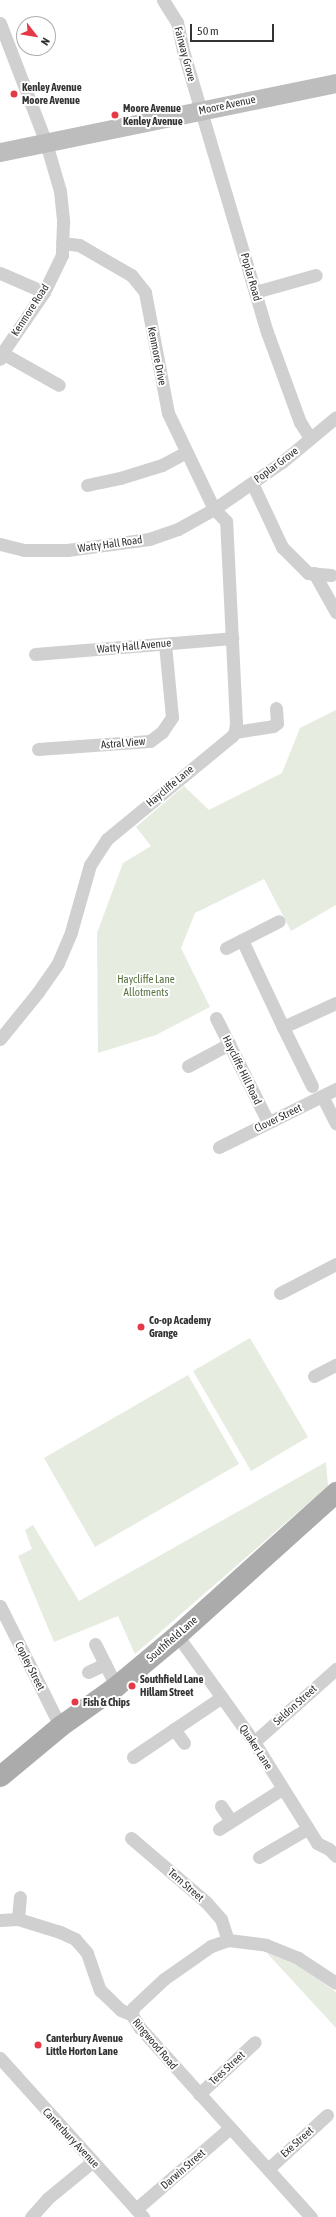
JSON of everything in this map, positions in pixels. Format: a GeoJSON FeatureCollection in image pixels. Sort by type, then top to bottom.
{"type":"FeatureCollection","features":[{"type":"Feature","properties":{"kind":"main road","name":"Southfield Lane"},"geometry":{"type":"LineString","coordinates":[[0,1776],[60,1726],[116,1686],[177,1635],[336,1492]]}},
{"type":"Feature","properties":{"kind":"street","name":"Fairway Grove"},"geometry":{"type":"LineString","coordinates":[[163,0],[177,22],[184,54],[202,111]]}},
{"type":"Feature","properties":{"kind":"street","name":"Kenmore Road"},"geometry":{"type":"LineString","coordinates":[[0,24],[46,143],[60,191],[62,242],[62,255],[44,292],[1,356]]}},
{"type":"Feature","properties":{"kind":"street","name":"Moore Avenue"},"geometry":{"type":"LineString","coordinates":[[0,152],[336,83]]}},
{"type":"Feature","properties":{"kind":"street","name":"Poplar Road"},"geometry":{"type":"LineString","coordinates":[[202,111],[267,332],[300,422],[310,438]]}},
{"type":"Feature","properties":{"kind":"street","name":"Kenmore Drive"},"geometry":{"type":"LineString","coordinates":[[62,242],[79,245],[131,275],[145,292],[168,413],[214,509]]}},
{"type":"Feature","properties":{"kind":"street"},"geometry":{"type":"LineString","coordinates":[[0,272],[44,292]]}},
{"type":"Feature","properties":{"kind":"street"},"geometry":{"type":"LineString","coordinates":[[255,292],[316,275]]}},
{"type":"Feature","properties":{"kind":"street"},"geometry":{"type":"LineString","coordinates":[[1,356],[59,385]]}},
{"type":"Feature","properties":{"kind":"street","name":"Poplar Grove"},"geometry":{"type":"LineString","coordinates":[[214,509],[282,462],[336,417]]}},
{"type":"Feature","properties":{"kind":"street"},"geometry":{"type":"LineString","coordinates":[[87,485],[120,478],[162,465],[186,452]]}},
{"type":"Feature","properties":{"kind":"street"},"geometry":{"type":"LineString","coordinates":[[252,482],[282,547],[308,572],[331,575]]}},
{"type":"Feature","properties":{"kind":"street"},"geometry":{"type":"LineString","coordinates":[[214,509],[226,522],[232,638],[234,732],[273,726],[277,723],[276,708]]}},
{"type":"Feature","properties":{"kind":"street","name":"Watty Hall Road"},"geometry":{"type":"LineString","coordinates":[[0,542],[24,550],[67,550],[149,538],[178,529],[214,509]]}},
{"type":"Feature","properties":{"kind":"street"},"geometry":{"type":"LineString","coordinates":[[314,573],[336,612]]}},
{"type":"Feature","properties":{"kind":"street","name":"Watty Hall Avenue"},"geometry":{"type":"LineString","coordinates":[[35,654],[232,638]]}},
{"type":"Feature","properties":{"kind":"street","name":"Astral View"},"geometry":{"type":"LineString","coordinates":[[38,749],[150,741],[162,732],[172,717],[165,644]]}},
{"type":"Feature","properties":{"kind":"street","name":"Haycliffe Lane"},"geometry":{"type":"LineString","coordinates":[[0,1040],[58,963],[71,932],[90,866],[107,840],[234,732]]}},
{"type":"Feature","properties":{"kind":"street"},"geometry":{"type":"LineString","coordinates":[[226,948],[279,921]]}},
{"type":"Feature","properties":{"kind":"street"},"geometry":{"type":"LineString","coordinates":[[242,940],[312,1086]]}},
{"type":"Feature","properties":{"kind":"street"},"geometry":{"type":"LineString","coordinates":[[283,1027],[336,1003]]}},
{"type":"Feature","properties":{"kind":"street","name":"Haycliffe Hill Road"},"geometry":{"type":"LineString","coordinates":[[216,1018],[268,1122]]}},
{"type":"Feature","properties":{"kind":"street"},"geometry":{"type":"LineString","coordinates":[[188,1066],[229,1044]]}},
{"type":"Feature","properties":{"kind":"street","name":"Clover Street"},"geometry":{"type":"LineString","coordinates":[[219,1147],[336,1089]]}},
{"type":"Feature","properties":{"kind":"street"},"geometry":{"type":"LineString","coordinates":[[322,1096],[336,1124]]}},
{"type":"Feature","properties":{"kind":"street"},"geometry":{"type":"LineString","coordinates":[[280,1293],[336,1264]]}},
{"type":"Feature","properties":{"kind":"street"},"geometry":{"type":"LineString","coordinates":[[314,1376],[336,1365]]}},
{"type":"Feature","properties":{"kind":"street","name":"Copley Street"},"geometry":{"type":"LineString","coordinates":[[0,1606],[60,1726]]}},
{"type":"Feature","properties":{"kind":"street","name":"Quaker Lane"},"geometry":{"type":"LineString","coordinates":[[177,1635],[254,1742],[317,1843],[329,1849],[336,1856]]}},
{"type":"Feature","properties":{"kind":"street"},"geometry":{"type":"LineString","coordinates":[[95,1644],[116,1686]]}},
{"type":"Feature","properties":{"kind":"street"},"geometry":{"type":"LineString","coordinates":[[88,1672],[105,1664]]}},
{"type":"Feature","properties":{"kind":"street","name":"Seldon Street"},"geometry":{"type":"LineString","coordinates":[[254,1742],[336,1669]]}},
{"type":"Feature","properties":{"kind":"street"},"geometry":{"type":"LineString","coordinates":[[133,1757],[222,1697]]}},
{"type":"Feature","properties":{"kind":"street"},"geometry":{"type":"LineString","coordinates":[[174,1729],[184,1743]]}},
{"type":"Feature","properties":{"kind":"street"},"geometry":{"type":"LineString","coordinates":[[219,1830],[282,1788]]}},
{"type":"Feature","properties":{"kind":"street"},"geometry":{"type":"LineString","coordinates":[[221,1806],[232,1821]]}},
{"type":"Feature","properties":{"kind":"street"},"geometry":{"type":"LineString","coordinates":[[260,1857],[307,1829]]}},
{"type":"Feature","properties":{"kind":"street","name":"Tern Street"},"geometry":{"type":"LineString","coordinates":[[131,1838],[206,1902],[221,1919],[228,1940]]}},
{"type":"Feature","properties":{"kind":"street"},"geometry":{"type":"LineString","coordinates":[[18,1919],[20,1897]]}},
{"type":"Feature","properties":{"kind":"street"},"geometry":{"type":"LineString","coordinates":[[0,1920],[18,1919],[60,1932],[75,1939],[87,1953],[100,1990],[121,2010],[132,2015]]}},
{"type":"Feature","properties":{"kind":"street","name":"Ringwood Road"},"geometry":{"type":"LineString","coordinates":[[311,2217],[140,2028],[132,2015],[134,2008],[164,1979],[211,1946],[228,1940],[266,1945],[298,1958],[336,1984]]}},
{"type":"Feature","properties":{"kind":"street","name":"Tees Street"},"geometry":{"type":"LineString","coordinates":[[199,2094],[255,2042]]}},
{"type":"Feature","properties":{"kind":"street","name":"Canterbury Avenue"},"geometry":{"type":"LineString","coordinates":[[0,2058],[140,2213]]}},
{"type":"Feature","properties":{"kind":"street","name":"Exe Street"},"geometry":{"type":"LineString","coordinates":[[268,2169],[327,2115]]}},
{"type":"Feature","properties":{"kind":"street","name":"Darwin Street"},"geometry":{"type":"LineString","coordinates":[[140,2213],[230,2128]]}},
{"type":"Feature","properties":{"kind":"street"},"geometry":{"type":"LineString","coordinates":[[31,2217],[48,2198],[93,2161]]}},
{"type":"Feature","properties":{"kind":"green space","name":"Haycliffe Lane Allotments"},"geometry":{"type":"Polygon","coordinates":[[[336,710],[336,905],[291,931],[264,879],[195,913],[181,948],[210,1007],[156,1035],[98,1053],[97,933],[123,863],[151,846],[136,827],[184,786],[209,810],[282,773],[300,728],[336,710]]]}},
{"type":"Feature","properties":{"kind":"green space"},"geometry":{"type":"Polygon","coordinates":[[[250,1338],[308,1437],[251,1471],[193,1371],[250,1338]]]}},
{"type":"Feature","properties":{"kind":"green space"},"geometry":{"type":"Polygon","coordinates":[[[188,1375],[239,1464],[95,1547],[44,1458],[188,1375]]]}},
{"type":"Feature","properties":{"kind":"green space"},"geometry":{"type":"Polygon","coordinates":[[[326,1462],[328,1486],[135,1654],[118,1616],[54,1642],[18,1556],[32,1549],[25,1530],[33,1525],[79,1601],[326,1462]]]}},
{"type":"Feature","properties":{"kind":"green space"},"geometry":{"type":"Polygon","coordinates":[[[267,1953],[299,1966],[336,1992],[336,2028],[267,1953]]]}},
{"type":"Feature","properties":{"kind":"place","name":"Kenley Avenue Moore Avenue"},"geometry":{"type":"Point","coordinates":[14,94]}},
{"type":"Feature","properties":{"kind":"place","name":"Moore Avenue Kenley Avenue"},"geometry":{"type":"Point","coordinates":[115,115]}},
{"type":"Feature","properties":{"kind":"place","name":"Co-op Academy Grange"},"geometry":{"type":"Point","coordinates":[141,1327]}},
{"type":"Feature","properties":{"kind":"place","name":"Southfield Lane Hillam Street"},"geometry":{"type":"Point","coordinates":[132,1686]}},
{"type":"Feature","properties":{"kind":"place","name":"Fish & Chips"},"geometry":{"type":"Point","coordinates":[75,1702]}},
{"type":"Feature","properties":{"kind":"place","name":"Canterbury Avenue Little Horton Lane"},"geometry":{"type":"Point","coordinates":[38,2045]}}]}
